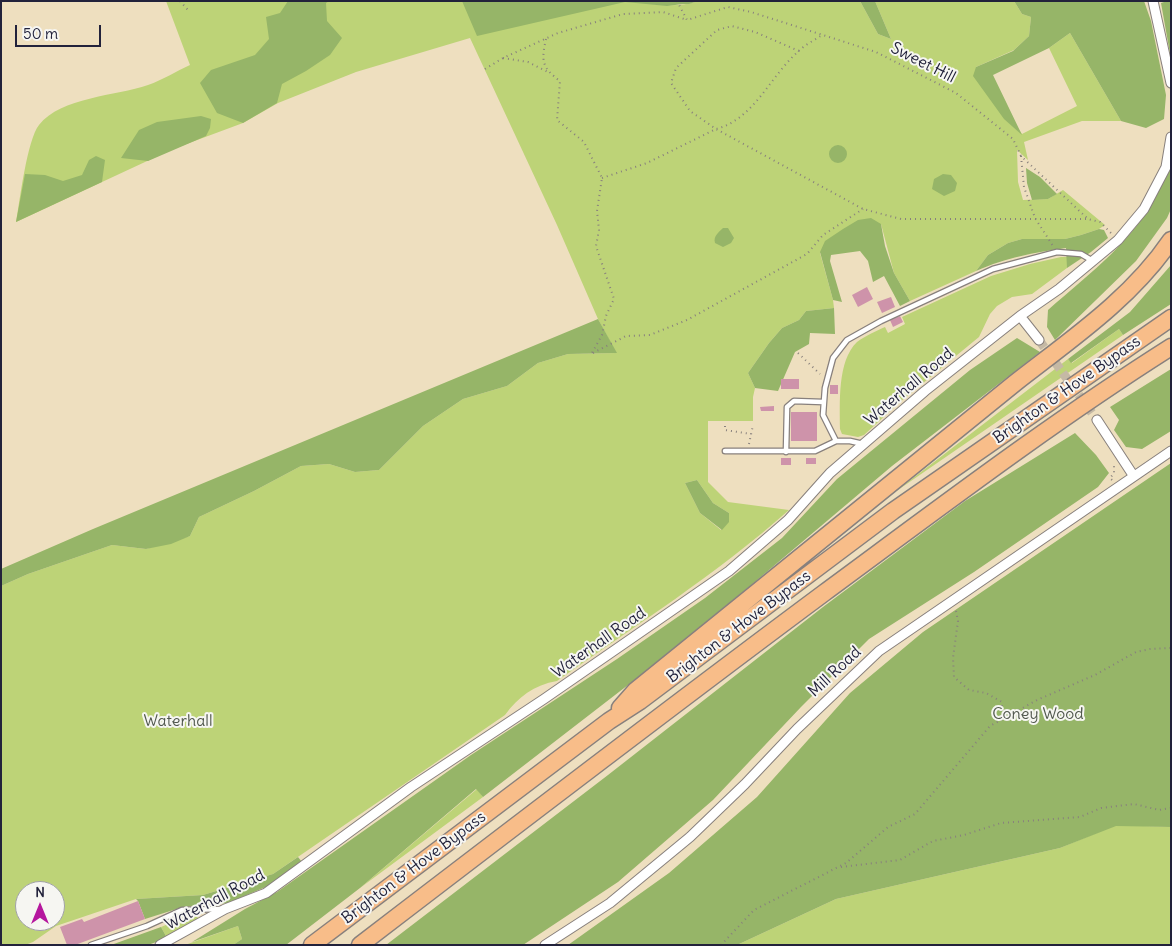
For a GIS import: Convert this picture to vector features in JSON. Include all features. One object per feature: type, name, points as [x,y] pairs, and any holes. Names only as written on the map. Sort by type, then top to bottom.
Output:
[{"type":"highway","points":[[609,721],[635,691],[1123,296],[1162,254],[1171,240]]},
{"type":"highway","name":"Brighton & Hove Bypass","points":[[312,945],[609,721],[640,702],[893,511],[1171,318]]},
{"type":"highway","name":"Brighton & Hove Bypass","points":[[360,945],[657,717],[940,507],[1025,445],[1128,374],[1171,347]]},
{"type":"street","points":[[1153,1],[1171,83]]},
{"type":"street","name":"Waterhall Road","points":[[160,945],[225,909],[266,893],[411,787],[544,699],[729,571],[788,520],[830,473],[926,391],[1020,316],[1059,289],[1118,240],[1144,209],[1166,167],[1171,137]]},
{"type":"street","points":[[1020,316],[1039,340]]},
{"type":"street","points":[[1097,420],[1133,475]]},
{"type":"street","name":"Mill Road","points":[[545,945],[610,903],[690,837],[745,784],[797,729],[879,651],[1171,450]]},
{"type":"lane","points":[[836,441],[823,415],[823,402],[828,375],[834,358],[847,340],[881,321],[993,269],[1057,252],[1081,254],[1093,261]]},
{"type":"lane","points":[[786,452],[787,407],[794,401],[823,402]]},
{"type":"lane","points":[[726,451],[815,451],[836,441],[850,441],[864,445]]},
{"type":"lane","points":[[91,945],[147,926],[182,910],[225,909]]},
{"type":"path","points":[[180,1],[188,10]]},
{"type":"path","points":[[677,1],[687,20]]},
{"type":"path","name":"Sweet Hill","points":[[687,20],[728,7],[751,12],[876,52],[956,93],[1014,139],[1020,156],[1088,219],[1100,222],[1118,240]]},
{"type":"path","points":[[485,69],[503,58],[558,33],[623,14],[663,12],[687,20]]},
{"type":"path","points":[[799,50],[755,32],[732,26],[718,30],[676,68],[671,83],[690,111],[716,129],[863,209],[900,219],[1088,219]]},
{"type":"path","points":[[602,178],[647,163],[716,129],[729,126],[748,110],[799,50],[822,35]]},
{"type":"path","points":[[546,39],[542,56],[548,72]]},
{"type":"path","points":[[503,58],[528,62],[548,72],[560,81],[557,120],[584,142],[602,178],[597,211],[599,230],[596,246],[614,298],[606,316],[602,335],[592,353],[626,336],[650,335],[687,320],[808,254],[823,235],[863,209]]},
{"type":"path","points":[[1020,156],[1024,187],[1035,218],[1057,252]]},
{"type":"path","points":[[798,353],[820,374],[828,375]]},
{"type":"path","points":[[748,451],[752,425]]},
{"type":"path","points":[[725,426],[725,430],[751,434]]},
{"type":"path","points":[[1111,460],[1114,473],[1110,478],[1111,480]]},
{"type":"path","points":[[956,609],[958,621],[953,658],[954,677],[968,690],[986,692],[1002,702],[1001,720]]},
{"type":"path","points":[[721,945],[754,910],[846,863],[888,827],[915,814],[990,726],[1037,700],[1095,674],[1136,652],[1150,648],[1171,648]]},
{"type":"path","points":[[839,867],[900,860],[933,841],[964,835],[1001,823],[1080,817],[1101,808],[1134,804],[1159,810],[1171,808]]},
{"type":"green space","name":"Waterhall","points":[[166,1],[630,1],[681,5],[698,1],[860,1],[878,34],[891,39],[875,1],[1014,1],[1022,14],[1031,17],[1029,36],[1014,50],[976,67],[1022,134],[1077,106],[1049,48],[1070,33],[1121,121],[1082,121],[1024,142],[1028,160],[1017,150],[1018,182],[1023,200],[1048,199],[1063,190],[1105,225],[1099,229],[1065,239],[1022,239],[1008,243],[988,255],[976,271],[910,301],[894,273],[881,224],[820,253],[834,308],[806,311],[799,320],[782,328],[769,343],[748,373],[755,388],[753,421],[708,421],[708,482],[728,502],[789,510],[705,578],[557,681],[541,685],[521,697],[505,715],[273,874],[203,895],[136,899],[65,923],[65,881],[15,881],[15,931],[49,931],[25,945],[1,945],[1,586],[28,574],[112,545],[146,549],[190,536],[199,517],[301,466],[329,464],[355,472],[379,470],[423,426],[463,399],[507,386],[538,363],[568,354],[616,353],[598,319],[557,225],[470,38],[356,72],[278,103],[243,123],[173,149],[16,222],[24,171],[31,143],[39,125],[61,108],[159,81],[190,65]],"holes":[[[697,480],[713,503],[729,513],[721,530],[700,513],[685,483]]]},
{"type":"green space","points":[[288,1],[329,1],[326,3],[327,21],[342,38],[330,55],[282,84],[277,103],[243,123],[217,113],[200,83],[211,70],[255,55],[269,39],[266,17],[280,13]]},
{"type":"green space","points":[[462,1],[698,1],[689,4],[667,6],[625,2],[477,36]]},
{"type":"green space","points":[[860,1],[875,1],[891,39],[878,34]]},
{"type":"green space","points":[[1014,1],[1144,1],[1151,21],[1166,95],[1164,119],[1146,128],[1121,121],[1070,33],[1049,48],[993,75],[1022,135],[1004,119],[973,76],[976,67],[1013,51],[1029,36],[1031,17],[1022,14]]},
{"type":"green space","points":[[1171,1],[1171,59],[1161,3]]},
{"type":"green space","points":[[201,116],[211,119],[210,128],[206,136],[148,161],[121,158],[139,130],[157,122]]},
{"type":"green space","points":[[838,145],[844,148],[847,154],[844,160],[838,163],[832,160],[829,154],[832,148]]},
{"type":"green space","points":[[96,156],[105,160],[102,182],[16,222],[25,174],[45,175],[63,181],[82,175],[89,160]]},
{"type":"green space","points":[[1171,161],[1171,209],[1167,218],[1136,261],[1055,340],[1047,327],[1048,310],[1112,254],[1140,222],[1151,205]]},
{"type":"green space","points":[[1026,168],[1040,177],[1057,194],[1048,199],[1032,200],[1027,183]]},
{"type":"green space","points":[[943,174],[951,175],[957,183],[955,191],[944,196],[932,189],[934,179]]},
{"type":"green space","points":[[871,218],[881,224],[885,246],[894,273],[910,301],[900,306],[884,276],[873,282],[868,261],[860,251],[831,255],[830,261],[842,302],[833,300],[820,252],[825,241],[858,220]]},
{"type":"green space","points":[[723,228],[728,228],[734,238],[731,243],[723,247],[715,243],[715,238]]},
{"type":"green space","points":[[1099,229],[1104,230],[1108,238],[1067,268],[1066,248],[1020,256],[976,271],[988,255],[1008,243],[1022,239],[1065,239]]},
{"type":"green space","points":[[1067,257],[1067,268],[1032,294],[1012,297],[997,306],[990,314],[979,337],[900,402],[864,435],[858,437],[842,434],[840,429],[841,383],[846,360],[857,342],[885,327],[888,333],[905,324],[902,317],[991,276]]},
{"type":"green space","points":[[1171,265],[1171,304],[1123,335],[1119,329],[1071,363],[1068,359],[1130,312]]},
{"type":"green space","points":[[834,308],[835,334],[810,333],[809,344],[795,352],[778,391],[755,388],[748,373],[782,328],[799,320],[806,311]]},
{"type":"green space","points":[[598,319],[617,353],[568,354],[538,363],[507,386],[463,399],[423,426],[379,470],[355,472],[329,464],[301,466],[199,517],[190,536],[171,544],[146,549],[112,545],[28,574],[1,586],[1,569]]},
{"type":"green space","points":[[1119,329],[1123,335],[895,492],[1068,359],[1072,363]]},
{"type":"green space","points":[[1017,338],[1040,352],[892,466],[750,586],[628,685],[483,797],[476,789],[360,888],[286,945],[233,945],[242,939],[238,926],[192,942],[245,909],[277,892],[471,755],[617,659],[705,598],[782,538],[837,479],[970,370]]},
{"type":"green space","points":[[1171,369],[1171,431],[1142,449],[1126,447],[1114,430],[1119,420],[1110,407]]},
{"type":"green space","points":[[1075,433],[1096,455],[1109,473],[1098,487],[974,572],[869,639],[801,707],[713,800],[618,882],[523,945],[386,945],[823,607],[965,501]]},
{"type":"green space","name":"Coney Wood","points":[[1171,463],[1171,827],[1116,826],[1060,848],[836,899],[737,945],[568,945],[669,873],[757,797],[850,693],[923,632]]},
{"type":"green space","points":[[697,480],[713,503],[729,513],[729,522],[722,530],[700,513],[685,483]]},
{"type":"green space","points":[[477,789],[483,797],[360,888]]},
{"type":"green space","points":[[1116,825],[1171,827],[1171,945],[737,945],[836,899],[1060,848]]},
{"type":"green space","points":[[298,857],[302,862],[268,886],[228,903],[183,907],[145,919],[136,899],[203,895],[273,874]]},
{"type":"green space","points":[[194,916],[199,918],[196,925],[167,938],[161,927]]},
{"type":"green space","points":[[238,926],[242,939],[233,945],[185,945]]},
{"type":"green space","points":[[161,927],[167,938],[148,945],[111,945]]},
{"type":"building","points":[[867,287],[873,299],[858,307],[852,295]]},
{"type":"building","points":[[891,297],[895,307],[882,313],[877,302]]},
{"type":"building","points":[[900,316],[903,322],[893,327],[890,320]]},
{"type":"building","points":[[781,379],[799,379],[799,389],[781,389]]},
{"type":"building","points":[[830,385],[838,385],[838,394],[830,394]]},
{"type":"building","points":[[774,406],[774,411],[761,411],[760,407]]},
{"type":"building","points":[[791,412],[817,412],[817,441],[791,441]]},
{"type":"building","points":[[781,458],[791,458],[791,465],[781,465]]},
{"type":"building","points":[[806,458],[816,458],[816,464],[806,464]]},
{"type":"building","points":[[138,901],[145,919],[75,945],[67,945],[62,931],[65,931],[65,925],[82,919],[84,922]]},
{"type":"tunnel","points":[[1039,340],[1097,420]]}]
